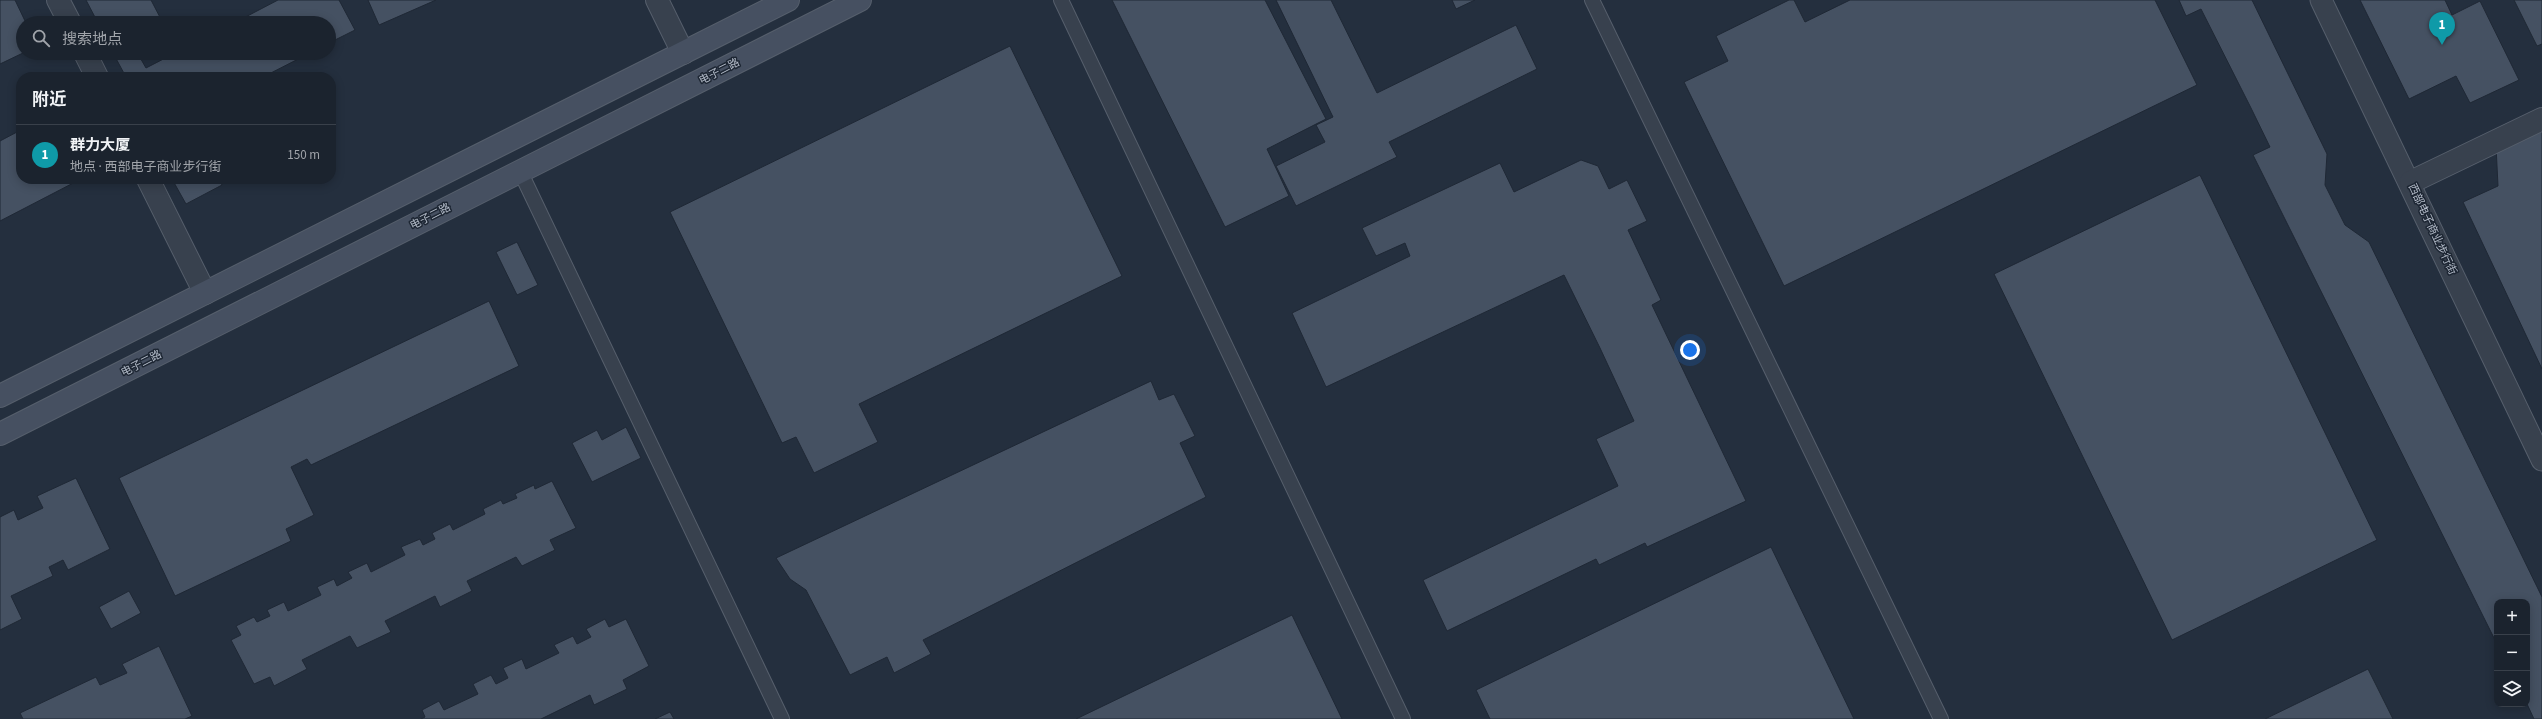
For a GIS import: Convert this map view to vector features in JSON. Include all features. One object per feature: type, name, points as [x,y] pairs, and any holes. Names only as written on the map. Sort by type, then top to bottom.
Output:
[{"type":"main road","points":[[0,396],[788,0]]},
{"type":"main road","name":"电子二路","points":[[0,434],[860,0]]},
{"type":"street","points":[[58,0],[66,16]]},
{"type":"street","points":[[657,0],[683,53]]},
{"type":"street","name":"西部电子商业步行街","points":[[2322,0],[2411,182],[2542,460]]},
{"type":"street","points":[[88,60],[94,72]]},
{"type":"street","points":[[2411,182],[2542,119]]},
{"type":"street","points":[[150,184],[205,294]]},
{"type":"lane","points":[[1061,0],[1403,719]]},
{"type":"lane","points":[[1592,0],[1941,719]]},
{"type":"lane","points":[[520,171],[782,719]]},
{"type":"building","points":[[0,0],[15,0],[23,16],[16,16],[16,56],[0,64]]},
{"type":"building","points":[[86,0],[151,0],[159,16],[94,16]]},
{"type":"building","points":[[278,0],[339,0],[355,30],[336,40],[336,16],[247,16]]},
{"type":"building","points":[[368,0],[436,0],[379,25]]},
{"type":"building","points":[[1112,0],[1265,0],[1326,119],[1267,149],[1289,196],[1225,227]]},
{"type":"building","points":[[1276,0],[1331,0],[1377,93],[1516,25],[1537,69],[1389,142],[1397,157],[1296,206],[1276,166],[1325,142],[1316,125],[1333,117]]},
{"type":"building","points":[[1452,0],[1475,0],[1456,9]]},
{"type":"building","points":[[1789,0],[1794,0],[1805,22],[1850,0],[2155,0],[2197,85],[1784,286],[1684,82],[1728,61],[1716,36]]},
{"type":"building","points":[[2179,0],[2252,0],[2327,154],[2325,185],[2345,225],[2369,242],[2542,597],[2542,719],[2534,719],[2528,707],[2530,707],[2530,599],[2494,599],[2494,638],[2253,155],[2270,147],[2251,108],[2201,9],[2186,16]]},
{"type":"building","points":[[2360,0],[2445,0],[2452,15],[2480,1],[2519,80],[2470,103],[2456,76],[2409,99]]},
{"type":"building","points":[[2514,0],[2542,0],[2542,44],[2537,46]]},
{"type":"building","points":[[1010,46],[1122,276],[859,404],[878,442],[814,473],[796,437],[782,443],[670,212]]},
{"type":"building","points":[[117,60],[141,60],[146,68],[161,60],[296,60],[273,72],[123,72]]},
{"type":"building","points":[[2542,125],[2542,369],[2463,202],[2498,186],[2496,146]]},
{"type":"building","points":[[16,133],[16,184],[71,184],[0,221],[0,141]]},
{"type":"building","points":[[1581,160],[1598,166],[1609,189],[1627,180],[1647,221],[1628,230],[1661,300],[1652,305],[1746,501],[1647,547],[1645,543],[1599,565],[1596,559],[1447,631],[1423,580],[1618,486],[1596,439],[1634,421],[1600,348],[1564,275],[1326,387],[1292,313],[1410,256],[1405,243],[1376,256],[1362,228],[1500,163],[1514,192]]},
{"type":"building","points":[[2200,175],[2377,540],[2172,640],[1994,274]]},
{"type":"building","points":[[175,184],[222,184],[222,185],[186,204]]},
{"type":"building","points":[[517,242],[538,285],[517,295],[496,252]]},
{"type":"building","points":[[489,301],[519,366],[311,465],[307,459],[291,467],[314,515],[286,529],[291,541],[175,596],[119,478]]},
{"type":"building","points":[[1151,381],[1159,400],[1174,394],[1195,436],[1180,443],[1206,497],[923,640],[931,654],[894,673],[887,657],[850,675],[806,590],[790,579],[776,558]]},
{"type":"building","points":[[626,427],[641,458],[592,482],[572,443],[597,430],[602,440]]},
{"type":"building","points":[[76,478],[110,549],[68,570],[63,560],[49,567],[53,576],[11,596],[22,619],[0,630],[0,517],[14,510],[18,520],[43,508],[37,496]]},
{"type":"building","points":[[552,481],[576,528],[550,540],[555,550],[522,566],[516,557],[467,581],[472,591],[440,607],[435,596],[385,621],[391,632],[357,648],[350,636],[302,660],[307,669],[274,686],[270,677],[254,684],[231,640],[241,635],[236,626],[254,617],[257,622],[270,616],[267,610],[284,602],[288,611],[321,595],[317,587],[334,579],[337,586],[352,578],[348,572],[367,563],[371,572],[405,555],[401,547],[420,539],[423,545],[435,539],[432,533],[450,524],[453,530],[485,514],[483,509],[501,500],[503,504],[517,498],[515,494],[534,485],[535,489]]},
{"type":"building","points":[[1771,547],[1854,719],[1490,719],[1476,690]]},
{"type":"building","points":[[129,591],[141,613],[111,629],[99,607]]},
{"type":"building","points":[[1292,615],[1342,719],[1076,719]]},
{"type":"building","points":[[605,619],[609,627],[626,619],[649,666],[623,680],[627,689],[594,705],[590,695],[541,719],[421,719],[425,717],[422,710],[439,701],[444,710],[478,694],[473,684],[491,675],[496,684],[508,678],[503,668],[522,659],[526,669],[559,653],[554,645],[573,636],[577,644],[591,637],[586,629]]},
{"type":"building","points":[[159,646],[192,716],[185,719],[23,719],[20,713],[96,677],[100,685],[127,673],[122,664]]},
{"type":"building","points":[[2368,669],[2393,719],[2265,719]]},
{"type":"building","points":[[670,712],[674,719],[655,719]]},
{"type":"place","name":"群力大厦","points":[[2442,45]]}]
